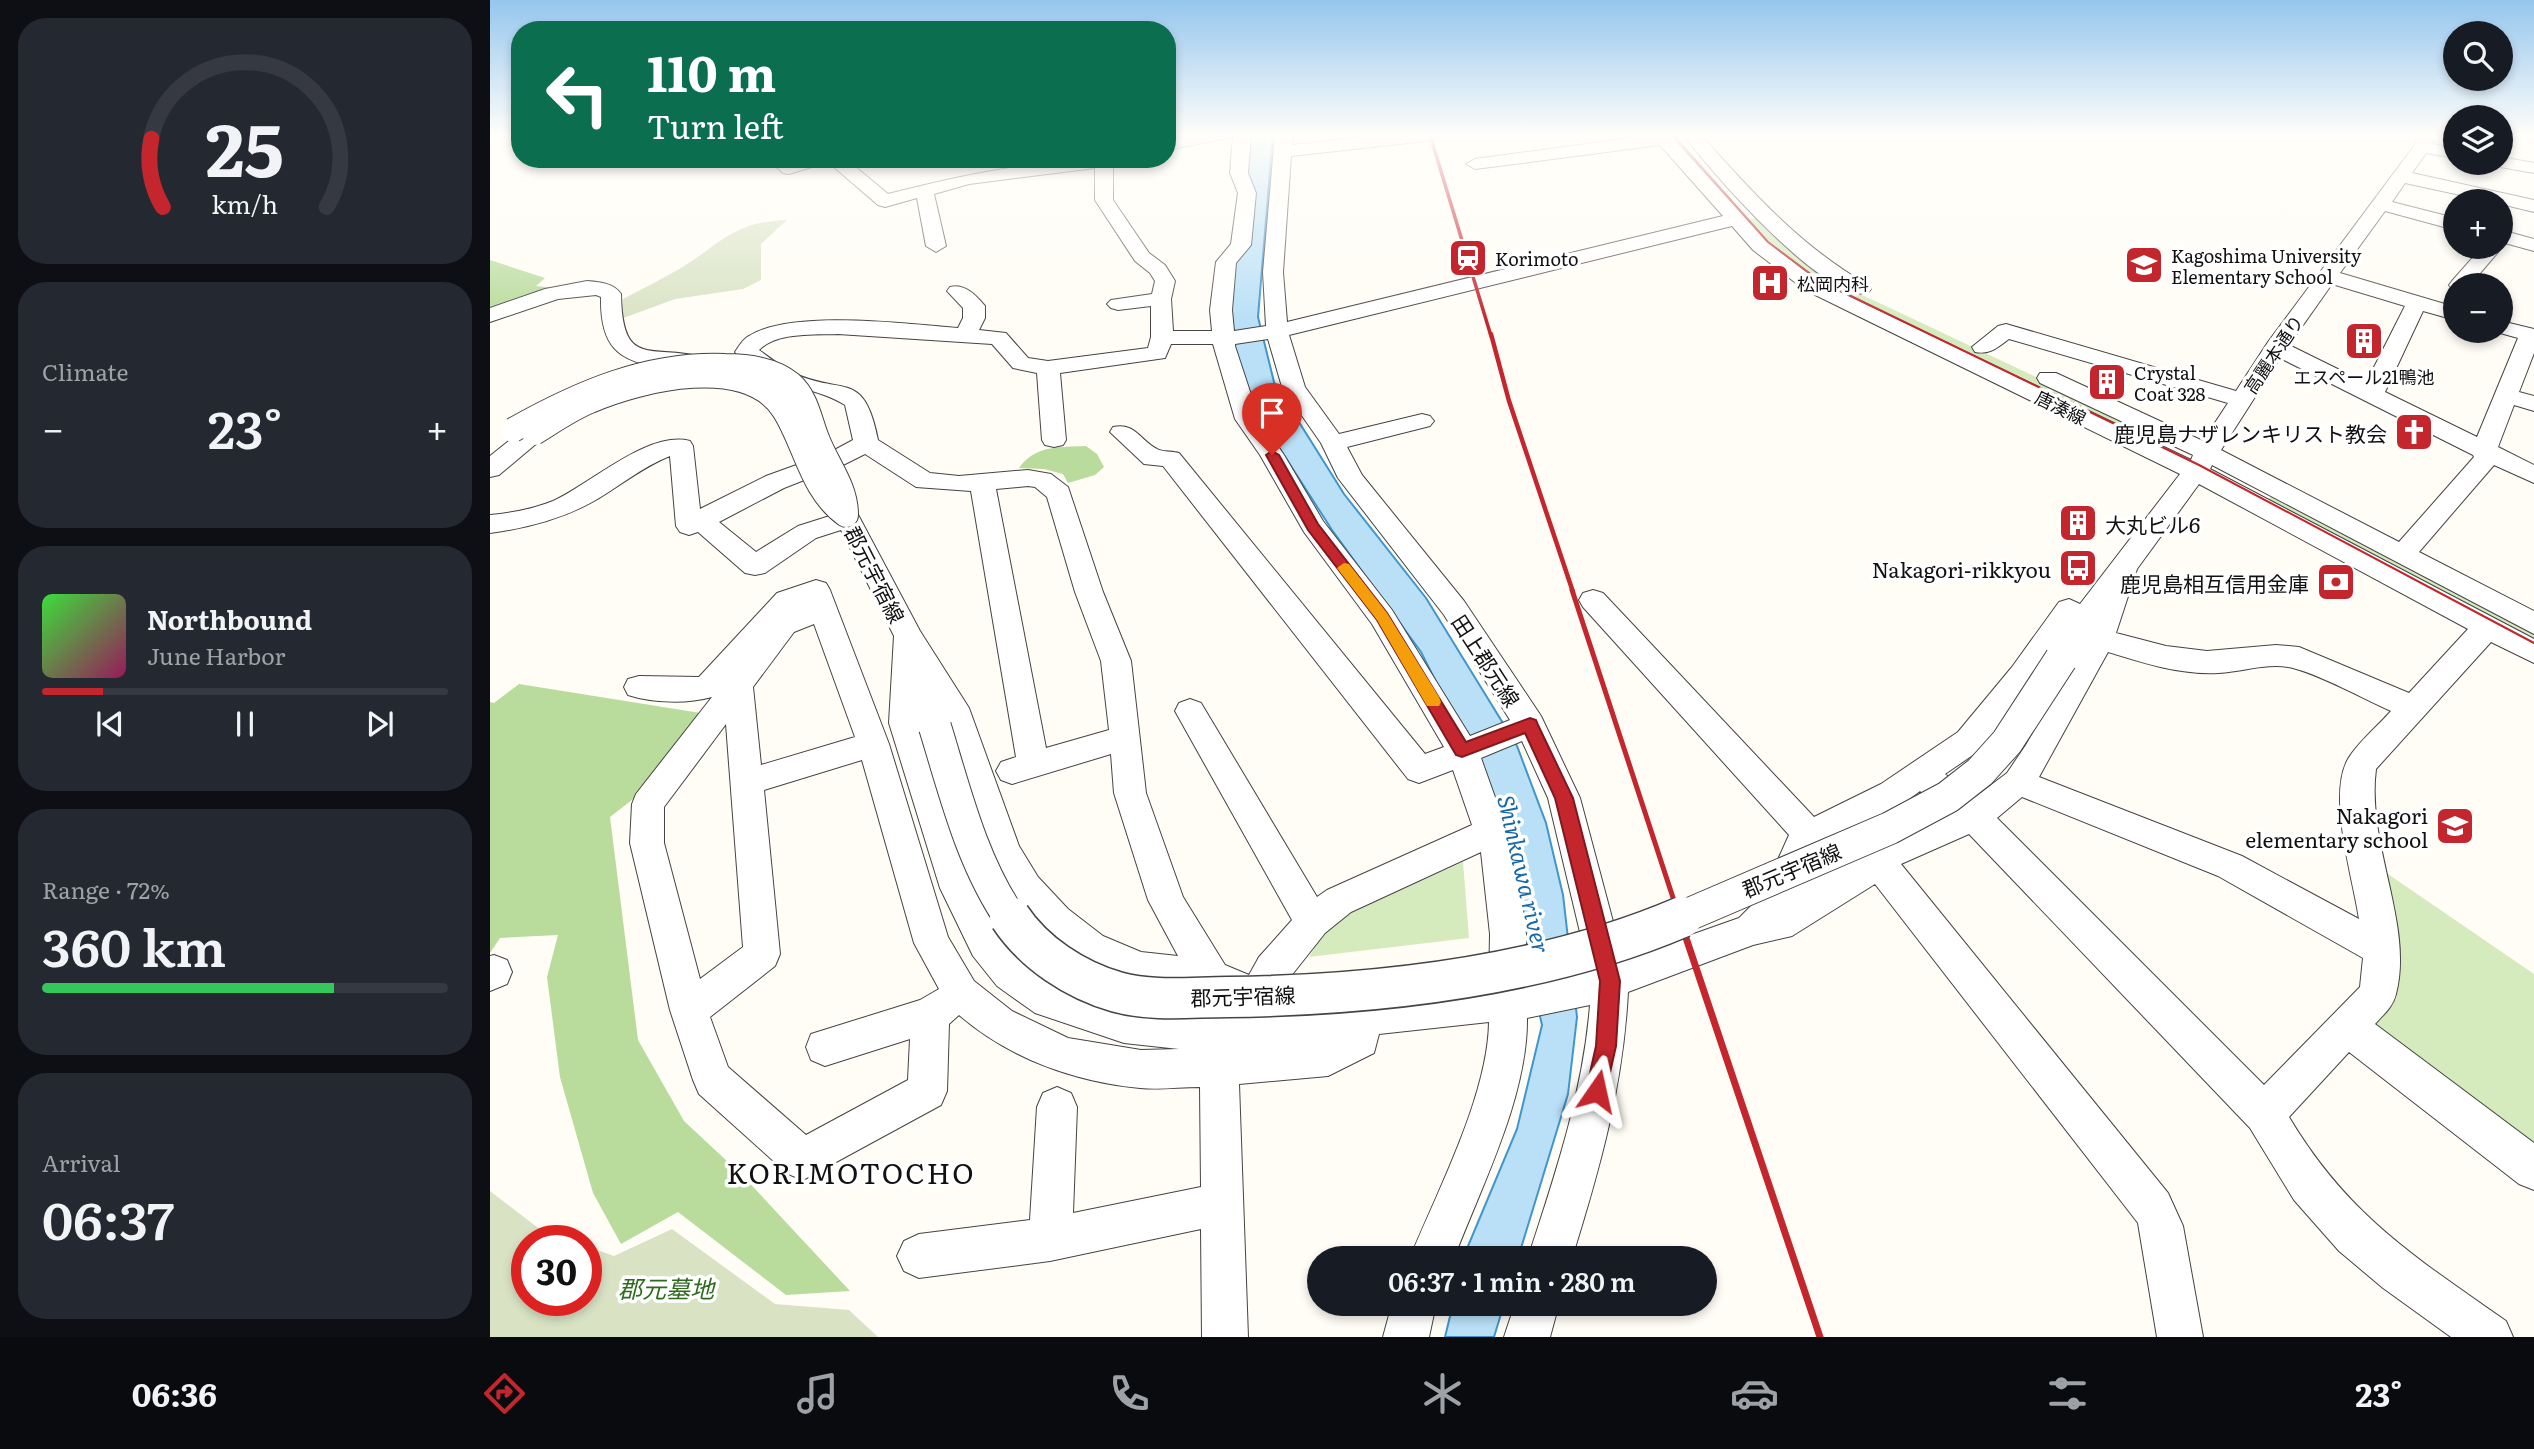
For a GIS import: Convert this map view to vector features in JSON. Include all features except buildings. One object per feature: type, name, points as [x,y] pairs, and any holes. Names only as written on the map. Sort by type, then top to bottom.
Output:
[{"type":"street","points":[[881,197],[885,201],[897,197]]},
{"type":"street","points":[[927,197],[936,246]]},
{"type":"street","points":[[781,375],[746,352],[755,341],[775,333],[831,327],[998,338],[1021,363],[1048,368],[1157,353],[1162,337],[1161,299],[1166,281],[1158,269],[1142,257],[1104,197]]},
{"type":"street","points":[[1246,197],[1241,245],[1226,262],[1222,287],[1231,375],[1247,419],[1272,455],[1313,526],[1382,617],[1464,749],[1500,859],[1516,1002],[1495,1100],[1437,1246]]},
{"type":"street","name":"田上郡元線","points":[[1279,197],[1273,272],[1274,332],[1294,387],[1333,443],[1351,478],[1454,608],[1530,725],[1564,798],[1599,985],[1606,1046],[1588,1137],[1554,1246]]},
{"type":"street","name":"唐湊線","points":[[1717,197],[1768,253],[1812,286],[2402,555],[2534,624]]},
{"type":"street","name":"唐湊線","points":[[1748,197],[1810,259],[1855,286],[1983,347],[2201,462],[2534,652]]},
{"type":"street","name":"高麗本通り","points":[[2201,462],[2276,347],[2384,197]]},
{"type":"street","points":[[2495,197],[2534,206]]},
{"type":"street","points":[[2379,204],[2443,221]]},
{"type":"street","points":[[1162,337],[1226,338],[1274,332],[1736,219]]},
{"type":"street","points":[[2513,240],[2534,245]]},
{"type":"street","points":[[2469,273],[2482,259]]},
{"type":"street","points":[[2328,276],[2437,309],[2372,396]]},
{"type":"street","points":[[490,316],[574,289],[601,289],[611,294],[612,325],[620,346],[627,352],[653,360],[745,364],[804,384],[838,391],[855,401],[861,414],[866,443],[925,481],[939,484],[1028,478],[1042,480],[1059,493],[1089,592],[1116,661],[1130,793],[1166,900],[1179,926],[1212,977]]},
{"type":"street","points":[[957,291],[974,306],[974,318],[965,336]]},
{"type":"street","points":[[1118,303],[1161,299]]},
{"type":"street","points":[[2402,555],[2487,458],[2484,451],[2532,336],[2513,330]]},
{"type":"street","points":[[1983,347],[2006,331],[2242,400]]},
{"type":"street","points":[[2276,347],[2534,475]]},
{"type":"street","points":[[1048,368],[1054,440]]},
{"type":"street","name":"郡元宇宿線","points":[[490,469],[523,432],[618,390],[667,379],[731,377],[756,384],[774,396],[792,425],[830,503],[847,517],[908,636],[962,812],[1003,908],[1017,931],[1038,950],[1091,981],[1125,994],[1254,997],[1482,975],[1597,949],[1656,927],[1887,827],[1963,787],[1990,765],[2007,744],[2080,625],[2201,462]]},
{"type":"street","points":[[2508,396],[2534,404]]},
{"type":"street","points":[[1333,443],[1422,421]]},
{"type":"street","points":[[490,447],[523,432]]},
{"type":"street","points":[[1122,432],[1153,459],[1170,458],[1419,769],[1530,725]]},
{"type":"street","points":[[490,524],[533,519],[576,501],[632,463],[662,449],[681,446],[690,526],[775,482],[836,459],[866,443]]},
{"type":"street","points":[[982,482],[1023,767],[1126,737]]},
{"type":"street","points":[[701,520],[755,566],[807,531],[847,517]]},
{"type":"street","points":[[1593,600],[1802,848],[1808,878],[1822,879],[1974,817],[2018,782],[2037,754],[2100,639],[2123,569]]},
{"type":"street","points":[[1752,929],[1776,905],[1802,848],[1923,774],[1969,741],[2023,675],[2081,590],[2123,569]]},
{"type":"street","points":[[639,687],[688,690],[708,687],[787,600],[816,590],[821,610],[873,744],[932,943],[961,993],[998,1024],[1065,1056],[1142,1069],[1219,1067],[1328,1057],[1360,1040],[1349,1020]]},
{"type":"street","points":[[821,610],[784,625],[648,804],[647,843],[689,1010],[713,1080],[803,1159],[927,1091],[930,1015]]},
{"type":"street","points":[[2264,1114],[2377,995],[2382,978],[2356,784],[2361,765],[2487,627]]},
{"type":"street","points":[[908,636],[954,708],[1003,850],[1027,891],[1056,923],[1096,950],[1133,967],[1212,977],[1256,998],[1307,1017],[1349,1020]]},
{"type":"street","points":[[908,636],[905,723],[957,887],[986,944],[1010,974],[1048,1000],[1124,1025],[1185,1031],[1349,1020],[1516,1002],[1599,985],[1752,929],[1779,925],[1862,874],[1874,860]]},
{"type":"street","points":[[2100,639],[2158,655],[2206,662],[2279,654],[2299,658],[2414,708]]},
{"type":"street","points":[[689,1010],[762,954],[738,684]]},
{"type":"street","points":[[1190,711],[1312,922]]},
{"type":"street","points":[[747,782],[873,744]]},
{"type":"street","points":[[1923,774],[1974,817],[2264,1114],[2311,1189],[2350,1232],[2490,1337]]},
{"type":"street","points":[[2018,782],[2230,866],[2380,948]]},
{"type":"street","points":[[1256,998],[1272,969],[1312,922],[1339,901],[1491,832]]},
{"type":"street","points":[[1874,860],[2153,1208],[2161,1226],[2180,1337]]},
{"type":"street","points":[[825,1047],[930,1015],[961,993]]},
{"type":"street","points":[[2346,1026],[2534,1169]]},
{"type":"street","points":[[1219,1067],[1225,1337]]},
{"type":"street","points":[[1050,1239],[1057,1107]]},
{"type":"street","points":[[919,1256],[1050,1239],[1221,1204]]},
{"type":"street","points":[[1406,1337],[1411,1316]]},
{"type":"street","points":[[1527,1337],[1533,1316]]},
{"type":"green space","points":[[1759,218],[1817,271],[2146,429],[2137,437],[1845,297],[1792,263],[1745,220]]},
{"type":"green space","points":[[787,220],[761,244],[761,280],[743,289],[675,299],[618,320],[623,299],[681,268],[730,235],[754,225]]},
{"type":"green space","points":[[490,260],[545,278],[536,286],[556,288],[525,295],[490,308]]},
{"type":"green space","points":[[1086,446],[1097,454],[1104,467],[1095,475],[1068,483],[1063,474],[1044,469],[1019,468],[1025,460],[1040,451]]},
{"type":"green space","points":[[2275,494],[2534,631],[2534,646],[2264,502]]},
{"type":"green space","points":[[519,684],[713,715],[659,779],[610,817],[638,1040],[684,1121],[743,1176],[850,1291],[786,1295],[678,1212],[621,1244],[593,1193],[560,1077],[547,977],[558,935],[500,938],[490,953],[490,702],[494,703]]},
{"type":"green space","points":[[1463,862],[1469,938],[1309,957],[1330,922]]},
{"type":"green space","points":[[2382,870],[2534,974],[2534,1162],[2365,1025]]},
{"type":"green space","name":"郡元墓地","points":[[490,1191],[534,1225],[511,1225],[511,1316],[602,1316],[602,1252],[614,1256],[672,1229],[775,1304],[849,1310],[878,1337],[490,1337]]},
{"type":"water","name":"Shinkawa river","points":[[1251,197],[1268,197],[1258,317],[1274,382],[1344,494],[1426,598],[1517,746],[1546,823],[1563,895],[1577,1017],[1568,1094],[1522,1246],[1468,1246],[1517,1129],[1542,1025],[1519,922],[1463,735],[1421,652],[1332,530],[1264,424],[1233,359],[1228,323],[1233,263],[1247,246]]},
{"type":"water","points":[[1450,1316],[1500,1316],[1494,1337],[1445,1337]]},
{"type":"tram line","points":[[1728,197],[1768,242],[1820,281],[2199,465],[2534,643]]},
{"type":"railway","points":[[1449,197],[1491,336]]},
{"type":"railway","points":[[1491,334],[1509,401],[1573,592]]},
{"type":"railway","points":[[1572,590],[1680,919]]},
{"type":"railway","points":[[1679,917],[1820,1337]]},
{"type":"slow traffic","points":[[1344,568],[1382,617],[1433,702]]},
{"type":"place","name":"Korimoto","points":[[1468,258]]},
{"type":"place","name":"Kagoshima University Elementary School","points":[[2144,265]]},
{"type":"place","name":"松岡内科","points":[[1770,283]]},
{"type":"place","name":"エスペール21鴨池","points":[[2364,341]]},
{"type":"place","name":"Crystal Coat 328","points":[[2107,382]]},
{"type":"place","name":"鹿児島ナザレンキリスト教会","points":[[2414,432]]},
{"type":"place","name":"大丸ビル6","points":[[2078,523]]},
{"type":"place","name":"Nakagori-rikkyou","points":[[2078,568]]},
{"type":"place","name":"鹿児島相互信用金庫","points":[[2336,582]]},
{"type":"place","name":"Nakagori elementary school","points":[[2455,826]]},
{"type":"district","name":"KORIMOTOCHO","points":[[851,1172]]},
{"type":"route","points":[[1272,455],[1313,526],[1382,617],[1462,750],[1530,725],[1564,798],[1577,840],[1610,981],[1606,1046],[1597,1091]]}]
